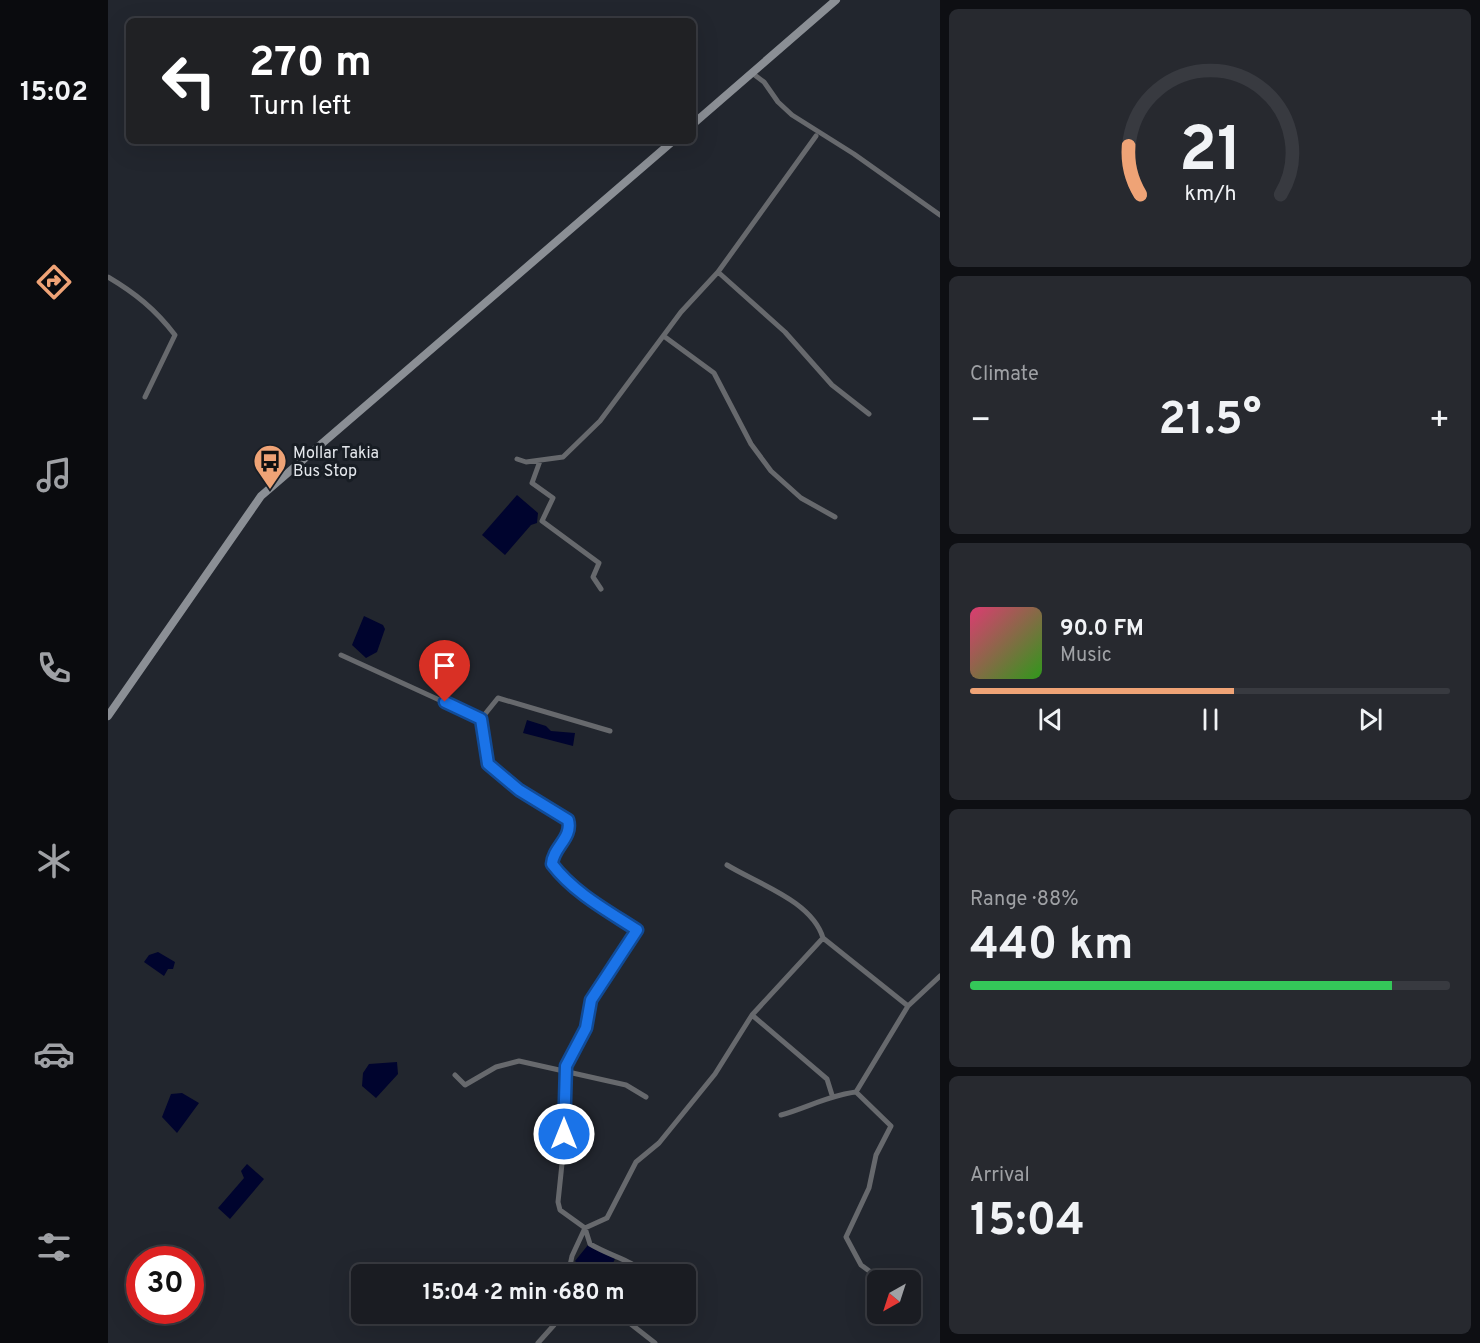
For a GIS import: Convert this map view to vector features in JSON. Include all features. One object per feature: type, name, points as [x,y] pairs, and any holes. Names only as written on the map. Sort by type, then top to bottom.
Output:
[{"type":"main road","points":[[696,121],[837,0]]},
{"type":"main road","points":[[108,716],[261,496],[670,144]]},
{"type":"street","points":[[752,73],[764,82],[778,102],[792,115],[854,153],[940,215]]},
{"type":"street","points":[[517,459],[540,461],[563,457],[600,421],[665,337],[681,312],[718,272],[816,136]]},
{"type":"street","points":[[718,272],[785,332],[832,385],[869,414]]},
{"type":"street","points":[[108,277],[140,297],[159,314],[175,335],[145,398]]},
{"type":"street","points":[[665,337],[714,373],[750,444],[771,471],[801,498],[836,518]]},
{"type":"street","points":[[540,461],[532,483],[553,498],[542,521],[599,562],[593,577],[601,589]]},
{"type":"street","points":[[341,655],[481,719]]},
{"type":"street","points":[[610,730],[498,698],[481,719],[488,764],[519,790],[568,820],[570,828],[568,834],[552,855],[552,864],[587,897],[637,930],[591,1000],[586,1028],[564,1073],[563,1154],[558,1202],[560,1210],[585,1228],[590,1244],[609,1255],[635,1264]]},
{"type":"street","points":[[727,865],[799,907],[820,926],[823,938],[909,1006]]},
{"type":"street","points":[[570,1264],[585,1228],[607,1218],[636,1162],[659,1143],[716,1074],[752,1015],[823,938]]},
{"type":"street","points":[[856,1092],[909,1006],[940,976]]},
{"type":"street","points":[[752,1015],[827,1079],[832,1095]]},
{"type":"street","points":[[455,1075],[465,1085],[496,1066],[519,1061],[564,1073],[626,1085],[646,1097]]},
{"type":"street","points":[[781,1115],[813,1106],[832,1095],[856,1092]]},
{"type":"street","points":[[856,1092],[891,1126],[876,1155],[869,1188],[846,1237],[861,1265],[868,1270]]},
{"type":"street","points":[[538,1343],[554,1324]]},
{"type":"street","points":[[631,1324],[655,1343]]},
{"type":"water","points":[[517,495],[538,513],[537,523],[531,525],[505,555],[482,535]]},
{"type":"water","points":[[364,616],[383,625],[385,629],[377,652],[366,658],[352,645]]},
{"type":"water","points":[[527,720],[546,726],[551,731],[575,733],[573,746],[523,733]]},
{"type":"water","points":[[158,952],[175,962],[173,969],[168,969],[164,976],[144,962],[149,955]]},
{"type":"water","points":[[397,1062],[398,1074],[376,1098],[362,1086],[363,1073],[369,1064]]},
{"type":"water","points":[[182,1093],[199,1103],[177,1133],[162,1117],[171,1094]]},
{"type":"water","points":[[247,1164],[264,1179],[230,1219],[218,1208],[244,1178],[241,1171]]},
{"type":"water","points":[[588,1245],[615,1259],[612,1264],[578,1264],[575,1261]]},
{"type":"place","name":"Mollar Takia Bus Stop","points":[[270,490]]},
{"type":"route","points":[[445,702],[476,719],[481,719],[484,751],[488,764],[498,775],[568,820],[570,828],[568,834],[552,855],[552,864],[558,872],[587,897],[637,930],[591,1000],[586,1028],[566,1066],[564,1134]]}]
